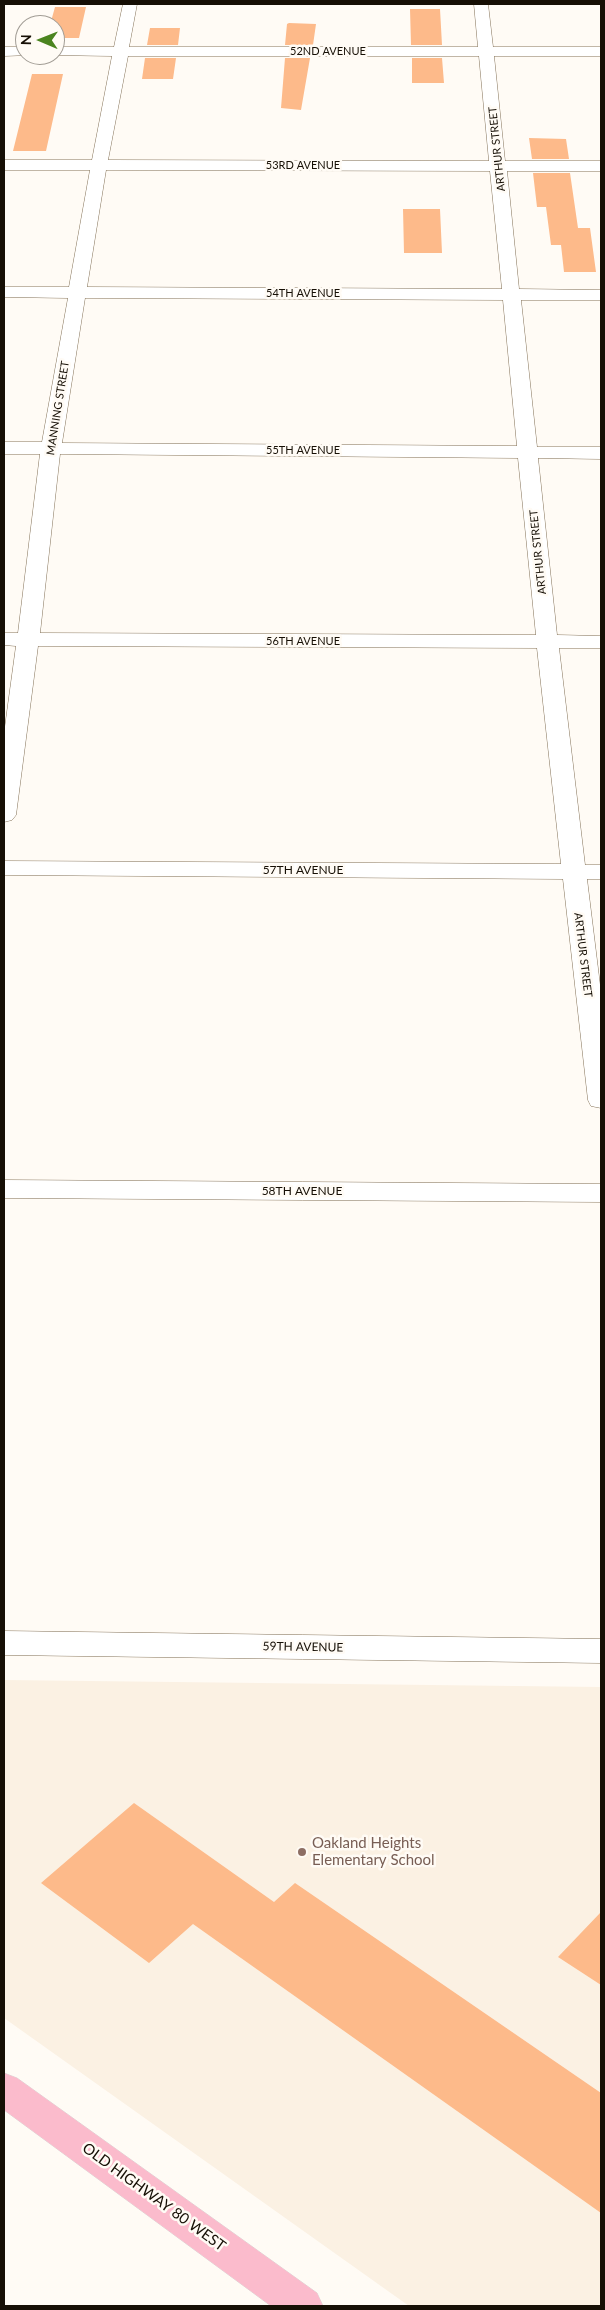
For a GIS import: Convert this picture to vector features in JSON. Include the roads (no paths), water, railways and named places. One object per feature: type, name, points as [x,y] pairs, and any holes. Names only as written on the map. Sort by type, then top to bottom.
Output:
[{"type":"main road","name":"OLD HIGHWAY 80 WEST","points":[[4,2089],[303,2306]]},
{"type":"street","name":"MANNING STREET","points":[[4,815],[28,640],[51,448],[99,165],[130,4]]},
{"type":"street","name":"ARTHUR STREET","points":[[481,4],[547,642],[601,1100]]},
{"type":"street","name":"52ND AVENUE","points":[[65,52],[601,52]]},
{"type":"street","name":"53RD AVENUE","points":[[4,165],[601,166]]},
{"type":"street","name":"54TH AVENUE","points":[[4,292],[601,295]]},
{"type":"street","name":"55TH AVENUE","points":[[4,448],[601,453]]},
{"type":"street","name":"56TH AVENUE","points":[[4,640],[601,642]]},
{"type":"street","name":"57TH AVENUE","points":[[4,868],[601,872]]},
{"type":"street","name":"58TH AVENUE","points":[[4,1189],[601,1193]]},
{"type":"street","name":"59TH AVENUE","points":[[4,1643],[601,1651]]},
{"type":"place","name":"Oakland Heights Elementary School","points":[[302,1852]]}]
